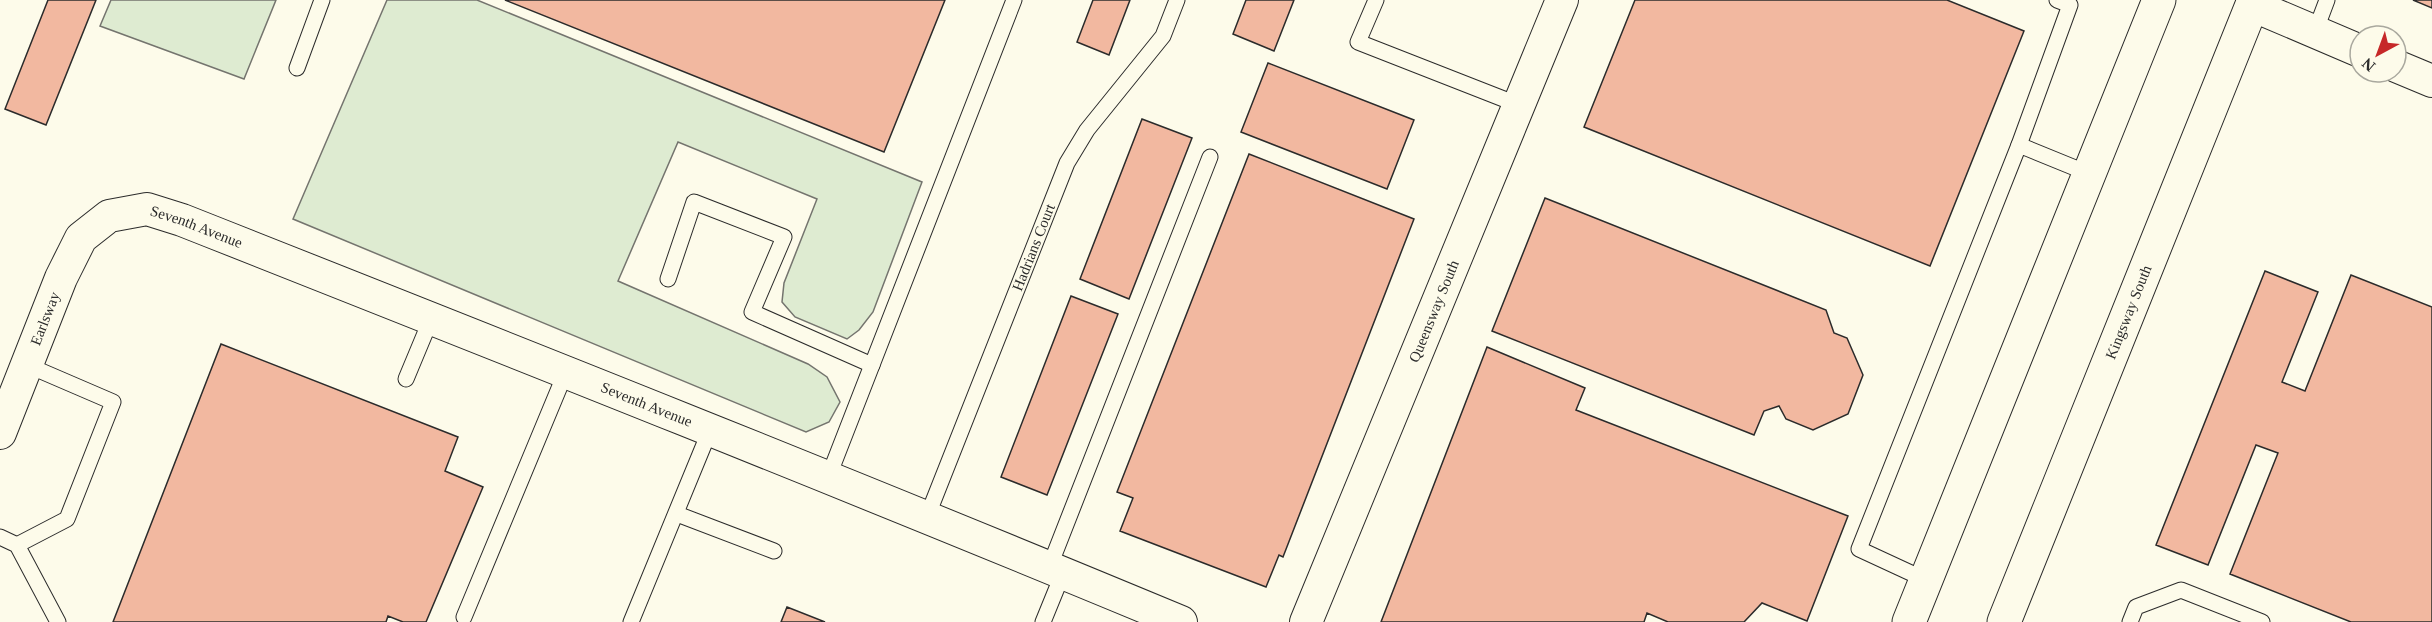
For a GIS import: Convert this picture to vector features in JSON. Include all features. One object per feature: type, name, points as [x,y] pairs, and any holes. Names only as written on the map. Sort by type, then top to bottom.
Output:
[{"type":"street","name":"Queensway South","points":[[1306,622],[1562,0]]},
{"type":"street","points":[[1909,622],[2158,0]]},
{"type":"street","points":[[2253,3],[2348,46]]},
{"type":"street","name":"Kingsway South","points":[[2004,622],[2253,3]]},
{"type":"street","points":[[2408,71],[2432,81]]},
{"type":"street","name":"Seventh Avenue","points":[[109,216],[147,209],[182,220],[927,517],[1181,622]]},
{"type":"street","name":"Earlsway","points":[[0,433],[61,278],[81,238],[109,216]]},
{"type":"lane","points":[[297,68],[322,0]]},
{"type":"lane","points":[[828,478],[1014,0]]},
{"type":"lane","name":"Hadrians Court","points":[[927,517],[1067,163],[1088,130],[1163,36],[1177,0]]},
{"type":"lane","points":[[1376,0],[1358,42],[1519,105]]},
{"type":"lane","points":[[1926,580],[1858,549],[2019,145],[2070,5],[2057,0]]},
{"type":"lane","points":[[2315,32],[2327,0]]},
{"type":"lane","points":[[2019,145],[2090,174]]},
{"type":"lane","points":[[1042,622],[1056,571],[1210,157]]},
{"type":"lane","points":[[668,279],[694,202],[784,237],[752,312],[872,364]]},
{"type":"lane","points":[[406,379],[431,318]]},
{"type":"lane","points":[[17,545],[67,519],[113,402],[27,365]]},
{"type":"lane","points":[[464,617],[565,374]]},
{"type":"lane","points":[[631,622],[710,430]]},
{"type":"lane","points":[[677,514],[774,551]]},
{"type":"lane","points":[[0,537],[17,545],[58,622]]},
{"type":"lane","points":[[2130,622],[2136,607],[2181,590],[2262,622]]},
{"type":"green space","points":[[111,0],[276,0],[244,79],[100,26]]},
{"type":"green space","points":[[387,0],[477,0],[922,182],[873,312],[859,330],[847,339],[795,317],[782,302],[784,283],[817,199],[678,142],[618,281],[808,364],[827,377],[840,402],[829,422],[806,432],[293,219]]},
{"type":"building","points":[[48,0],[96,0],[46,125],[5,109]]},
{"type":"building","points":[[505,0],[945,0],[884,152]]},
{"type":"building","points":[[1093,0],[1130,0],[1109,55],[1077,42]]},
{"type":"building","points":[[1246,0],[1294,0],[1274,51],[1233,34]]},
{"type":"building","points":[[1635,0],[1947,0],[2024,31],[1930,266],[1584,127]]},
{"type":"building","points":[[2413,0],[2432,0],[2432,8]]},
{"type":"building","points":[[1268,63],[1414,120],[1387,189],[1241,132]]},
{"type":"building","points":[[1142,119],[1192,138],[1129,299],[1080,279]]},
{"type":"building","points":[[1249,154],[1414,219],[1283,557],[1279,555],[1266,587],[1120,531],[1133,498],[1117,492]]},
{"type":"building","points":[[1545,198],[1826,310],[1834,333],[1847,338],[1863,375],[1848,414],[1813,430],[1786,419],[1779,406],[1764,411],[1754,435],[1492,331]]},
{"type":"building","points":[[2265,271],[2318,292],[2282,382],[2305,391],[2351,275],[2432,307],[2432,622],[2351,622],[2230,574],[2278,453],[2256,445],[2208,565],[2156,545]]},
{"type":"building","points":[[1071,296],[1118,314],[1047,495],[1001,477]]},
{"type":"building","points":[[221,344],[458,437],[445,471],[483,487],[426,622],[403,622],[388,616],[386,622],[113,622]]},
{"type":"building","points":[[1487,347],[1585,388],[1576,410],[1848,516],[1807,621],[1762,603],[1744,622],[1668,622],[1647,613],[1644,622],[1381,622]]},
{"type":"building","points":[[787,607],[825,622],[781,622]]}]
